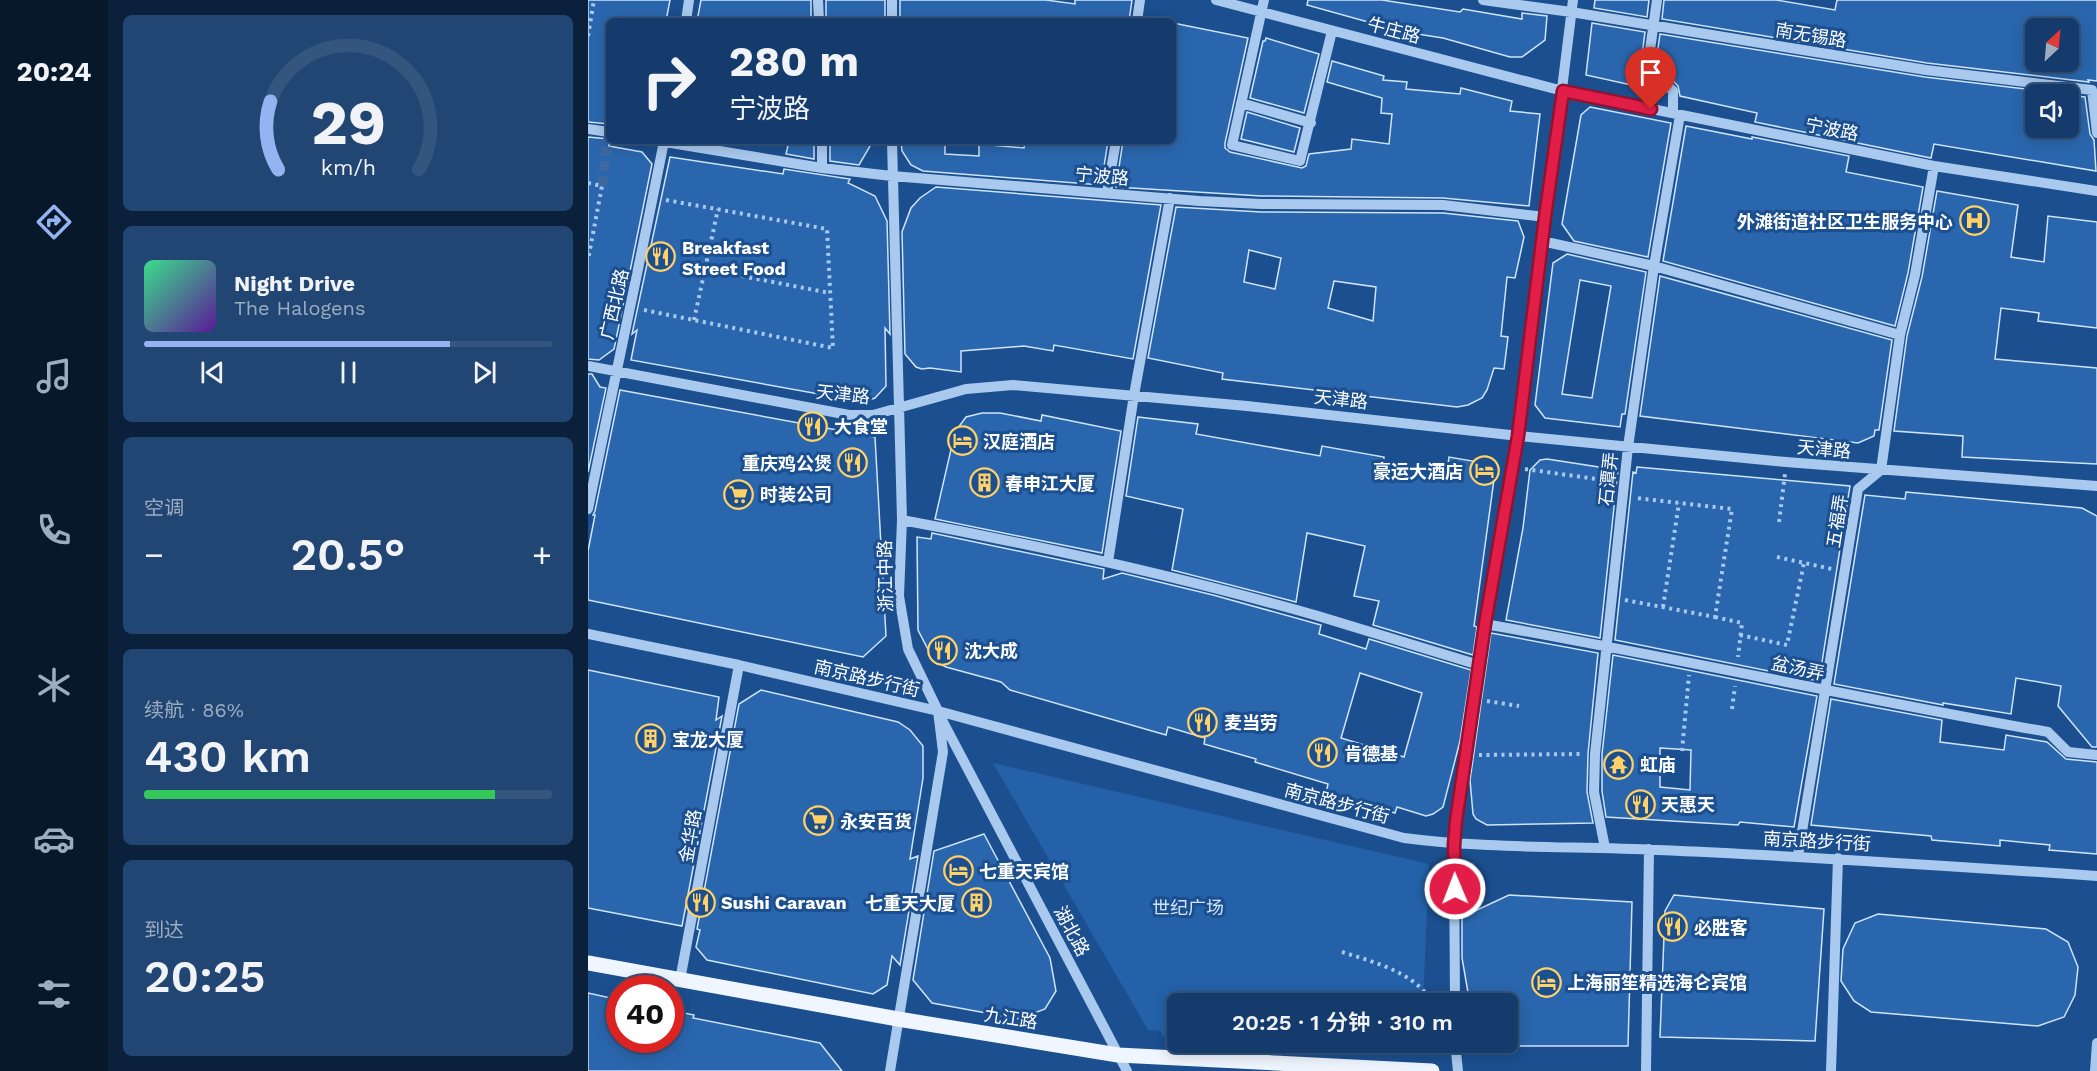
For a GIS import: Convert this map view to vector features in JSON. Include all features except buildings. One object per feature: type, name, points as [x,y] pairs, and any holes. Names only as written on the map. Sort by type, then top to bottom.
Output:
[{"type":"main road","name":"九江路","points":[[588,963],[653,975]]},
{"type":"main road","name":"九江路","points":[[684,981],[1118,1055],[1432,1071]]},
{"type":"street","points":[[686,18],[689,0]]},
{"type":"street","points":[[818,0],[819,18]]},
{"type":"street","points":[[892,0],[892,18]]},
{"type":"street","points":[[1137,18],[1140,0]]},
{"type":"street","name":"牛庄路","points":[[1216,0],[1563,91]]},
{"type":"street","points":[[1264,0],[1232,145],[1300,161],[1332,31]]},
{"type":"street","name":"南无锡路","points":[[1483,0],[1572,12],[1926,70],[2092,90],[2097,133]]},
{"type":"street","points":[[1455,993],[1454,845],[1485,624],[1518,436],[1573,0]]},
{"type":"street","name":"石潭弄","points":[[1605,848],[1594,792],[1594,754],[1628,447],[1676,114],[1673,91],[1648,64],[1658,0]]},
{"type":"street","name":"宁波路","points":[[1563,91],[1934,166],[2097,190]]},
{"type":"street","points":[[1241,103],[1311,123]]},
{"type":"street","points":[[588,129],[606,132]]},
{"type":"street","name":"广西北路","points":[[588,509],[663,144]]},
{"type":"street","name":"宁波路","points":[[682,144],[822,168],[892,176],[1261,204],[1443,205],[1545,217]]},
{"type":"street","points":[[822,144],[822,168]]},
{"type":"street","name":"浙江中路","points":[[890,1071],[943,752],[938,711],[909,649],[899,596],[902,520],[892,144]]},
{"type":"street","points":[[1107,193],[1115,144]]},
{"type":"street","points":[[1881,470],[1900,335],[1915,275],[1934,166]]},
{"type":"street","points":[[1108,562],[1134,395],[1170,198]]},
{"type":"street","points":[[1542,241],[1654,266],[1900,335]]},
{"type":"street","name":"天津路","points":[[588,366],[849,415],[873,415],[966,389],[1013,385],[1134,395],[1786,462],[2097,486]]},
{"type":"street","name":"五福弄","points":[[1798,856],[1858,489],[1881,470]]},
{"type":"street","points":[[902,520],[1108,562],[1317,616],[1479,665]]},
{"type":"street","name":"盆汤弄","points":[[1485,624],[1607,645],[1824,691],[2048,732],[2068,752],[2097,755]]},
{"type":"street","name":"南京路步行街","points":[[588,634],[739,664],[938,711],[1404,838],[1454,845],[1649,849],[1798,856],[2097,876]]},
{"type":"street","name":"金华路","points":[[681,975],[739,664]]},
{"type":"street","name":"湖北路","points":[[938,711],[1127,1071]]},
{"type":"street","points":[[1646,1071],[1649,849]]},
{"type":"street","points":[[1831,1071],[1838,858]]},
{"type":"street","points":[[2094,1071],[2097,1043]]},
{"type":"street","points":[[1456,1053],[1458,1071]]},
{"type":"path","points":[[588,36],[594,0]]},
{"type":"path","points":[[588,183],[603,186],[588,260]]},
{"type":"path","points":[[631,308],[833,348],[826,229],[653,197]]},
{"type":"path","points":[[694,320],[718,209]]},
{"type":"path","points":[[588,229],[594,230]]},
{"type":"path","points":[[705,269],[830,293]]},
{"type":"path","points":[[1779,522],[1786,462]]},
{"type":"path","points":[[1513,467],[1624,483]]},
{"type":"path","points":[[1623,496],[1732,509],[1716,617]]},
{"type":"path","points":[[1663,606],[1679,503]]},
{"type":"path","points":[[1777,557],[1845,572]]},
{"type":"path","points":[[1740,635],[1787,645],[1804,563]]},
{"type":"path","points":[[1613,598],[1742,623],[1732,709]]},
{"type":"path","points":[[1682,751],[1690,662]]},
{"type":"path","points":[[1474,699],[1519,706]]},
{"type":"path","points":[[1466,756],[1594,754]]},
{"type":"path","points":[[1342,952],[1398,971],[1425,993]]},
{"type":"green space","name":"世纪广场","points":[[993,763],[1429,864],[1423,993],[1167,993],[1167,1037],[1162,1036],[1161,1031],[1148,1030]]},
{"type":"tunnel","points":[[602,186],[608,144]]},
{"type":"place","name":"外滩街道社区卫生服务中心","points":[[1974,221]]},
{"type":"place","name":"Breakfast Street Food","points":[[661,257]]},
{"type":"place","name":"大食堂","points":[[813,426]]},
{"type":"place","name":"汉庭酒店","points":[[962,441]]},
{"type":"place","name":"重庆鸡公煲","points":[[853,463]]},
{"type":"place","name":"豪运大酒店","points":[[1484,471]]},
{"type":"place","name":"春申江大厦","points":[[984,483]]},
{"type":"place","name":"时装公司","points":[[739,494]]},
{"type":"place","name":"沈大成","points":[[943,650]]},
{"type":"place","name":"麦当劳","points":[[1203,722]]},
{"type":"place","name":"宝龙大厦","points":[[651,739]]},
{"type":"place","name":"肯德基","points":[[1323,753]]},
{"type":"place","name":"虹庙","points":[[1619,764]]},
{"type":"place","name":"天惠天","points":[[1640,804]]},
{"type":"place","name":"永安百货","points":[[819,821]]},
{"type":"place","name":"七重天宾馆","points":[[958,871]]},
{"type":"place","name":"Sushi Caravan","points":[[700,902]]},
{"type":"place","name":"七重天大厦","points":[[976,903]]},
{"type":"place","name":"必胜客","points":[[1673,927]]},
{"type":"place","name":"上海丽笙精选海仑宾馆","points":[[1546,982]]},
{"type":"route","points":[[1455,889],[1456,821],[1485,624],[1518,436],[1563,91],[1651,109]]}]
